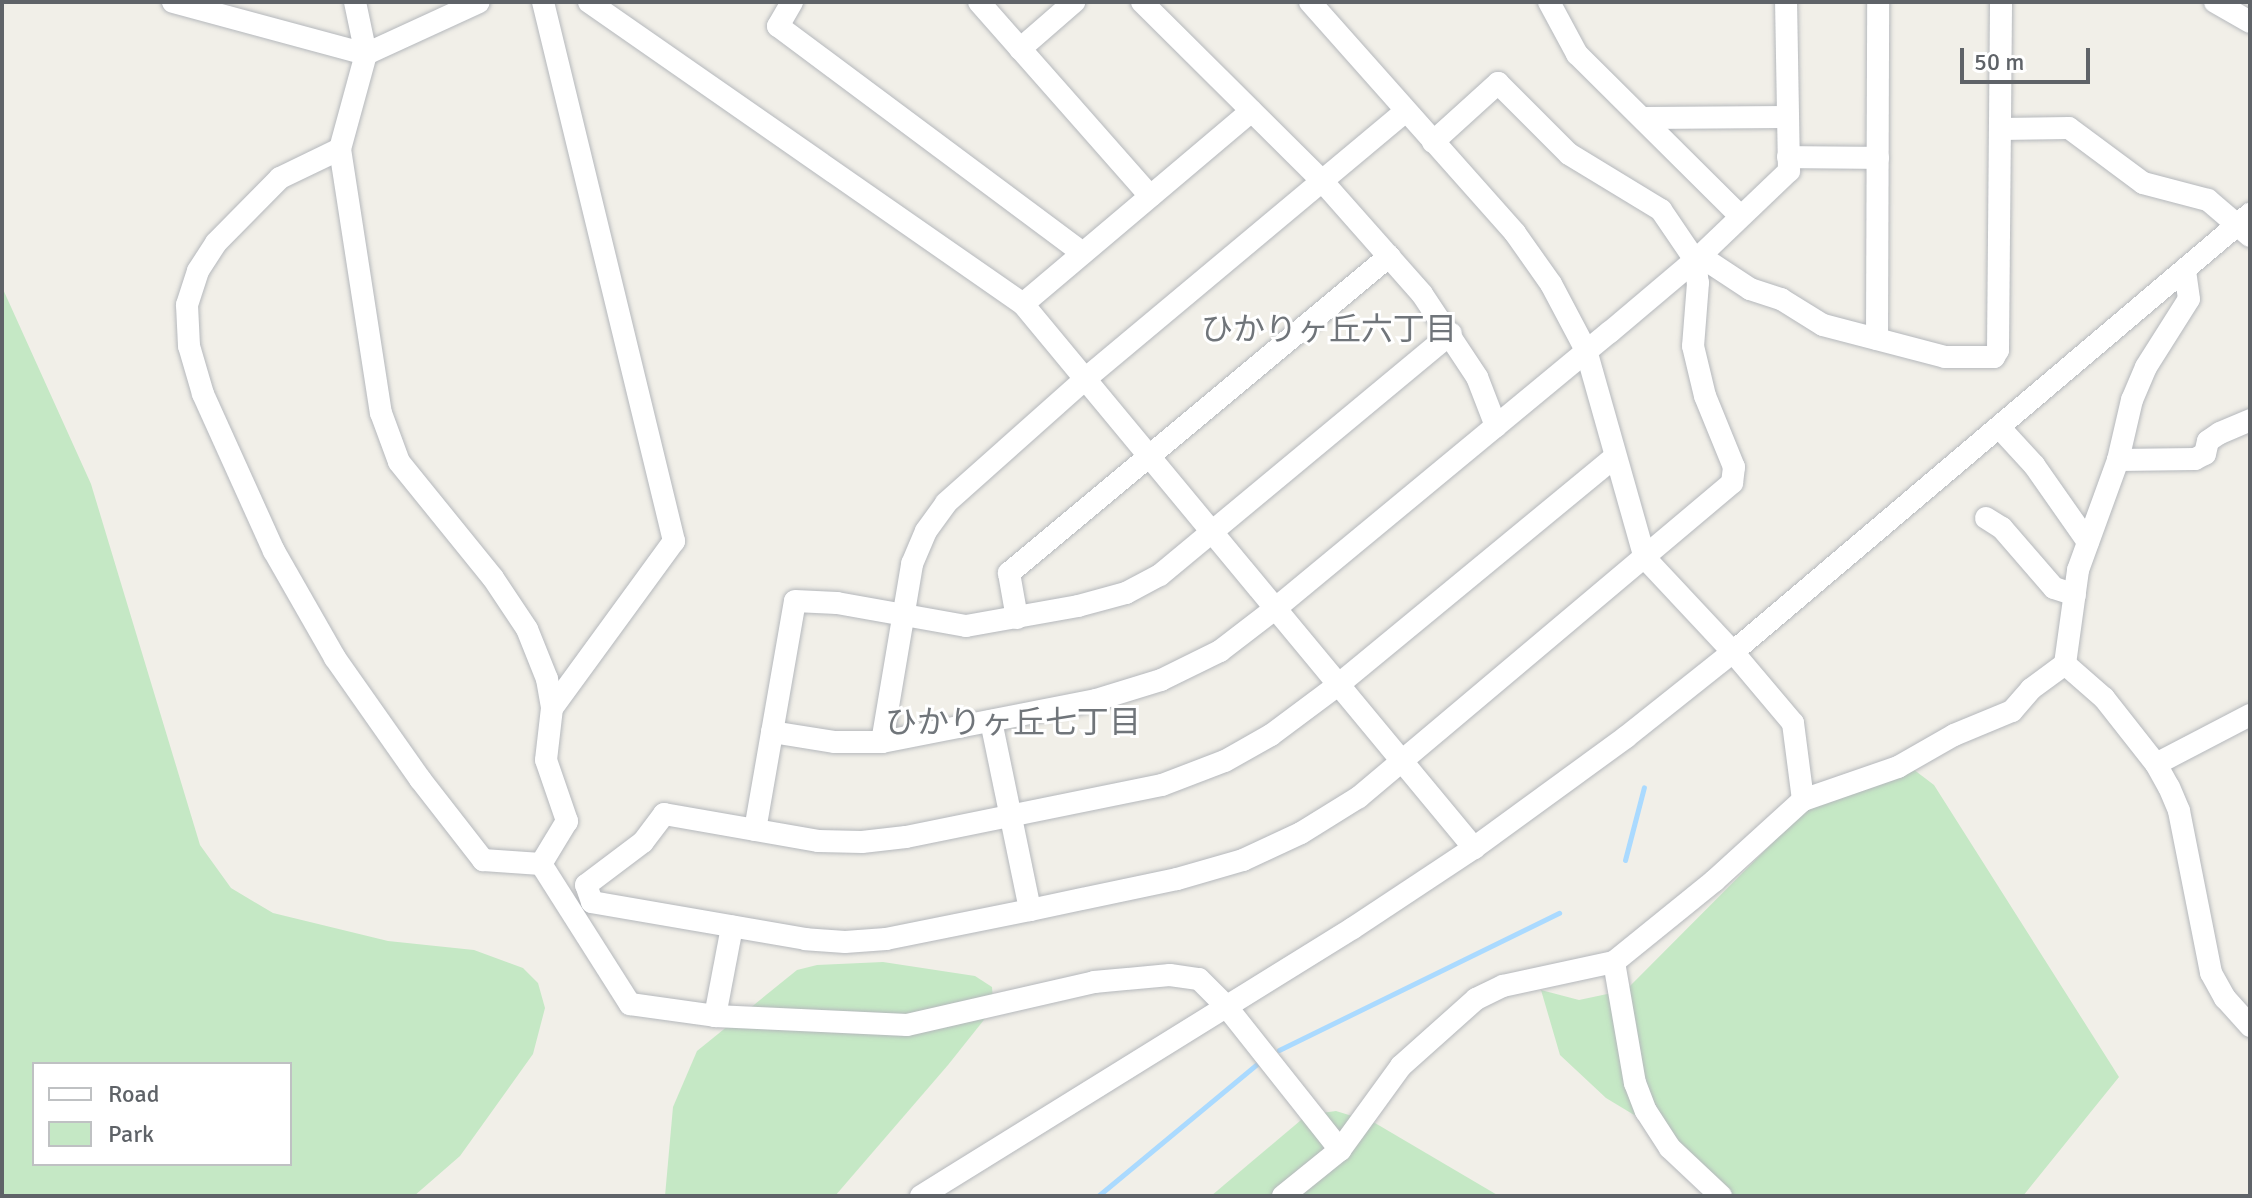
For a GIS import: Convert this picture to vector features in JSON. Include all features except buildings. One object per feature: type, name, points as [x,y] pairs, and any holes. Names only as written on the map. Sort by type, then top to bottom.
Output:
[{"type":"street","points":[[173,2],[366,54],[479,2]]},
{"type":"street","points":[[355,2],[366,54],[340,149],[381,413],[399,462],[493,578],[527,629],[547,679],[552,708],[546,760],[567,821],[541,864]]},
{"type":"street","points":[[543,2],[674,541],[552,708]]},
{"type":"street","points":[[589,2],[1023,304],[1474,848]]},
{"type":"street","points":[[792,2],[778,26],[1081,252]]},
{"type":"street","points":[[979,2],[1150,196]]},
{"type":"street","points":[[1020,49],[1074,2]]},
{"type":"street","points":[[1142,2],[1323,182],[1389,256],[1451,333],[1477,377],[1496,426]]},
{"type":"street","points":[[1549,2],[1577,54],[1740,216]]},
{"type":"street","points":[[772,732],[835,742],[882,742],[1096,700],[1161,680],[1220,651],[1698,258],[1789,171],[1786,2]]},
{"type":"street","points":[[1877,339],[1878,2]]},
{"type":"street","points":[[1433,142],[1498,83],[1569,154],[1661,210],[1698,258],[1750,289],[1781,299],[1823,325],[1945,357],[1994,357],[1998,350],[2001,2]]},
{"type":"street","points":[[2215,2],[2250,22]]},
{"type":"street","points":[[1314,3],[1405,112],[1515,233],[1551,284],[1586,350],[1645,558],[1733,652],[1793,723],[1803,800]]},
{"type":"street","points":[[1023,304],[1251,111]]},
{"type":"street","points":[[882,742],[912,564],[926,531],[946,503],[1084,380],[1405,112]]},
{"type":"street","points":[[1643,118],[1786,117]]},
{"type":"street","points":[[921,1196],[1474,848],[1733,652],[2185,270],[2246,224],[2208,200],[2143,183],[2069,128],[2001,129]]},
{"type":"street","points":[[340,149],[280,178],[216,243],[198,271],[187,305],[189,346],[203,394],[274,551],[335,658],[420,779],[483,860],[541,864]]},
{"type":"street","points":[[1788,157],[1878,158]]},
{"type":"street","points":[[1017,618],[1009,573],[1389,256]]},
{"type":"street","points":[[1615,457],[1338,685],[1271,735],[1225,761],[1162,785],[862,842],[818,841],[664,814],[643,842],[586,885],[592,902],[732,927],[845,942],[886,939],[1177,879],[1243,860],[1301,833],[1348,804],[1732,483],[1734,467],[1705,396],[1693,346],[1698,258]]},
{"type":"street","points":[[1283,1196],[1340,1150],[1401,1066],[1476,999],[1503,986],[1614,962],[1714,881],[1803,800],[1898,767],[1954,735],[2012,711],[2031,689],[2065,664],[2075,595],[2088,542],[2118,460],[2132,400],[2146,367],[2189,299],[2185,270]]},
{"type":"street","points":[[755,830],[795,601],[837,603],[966,626],[1017,618],[1126,593],[1160,575],[1451,333]]},
{"type":"street","points":[[2118,460],[2195,459],[2205,454],[2208,441],[2250,420]]},
{"type":"street","points":[[1999,427],[2034,465],[2088,542]]},
{"type":"street","points":[[1986,518],[2002,528],[2054,588],[2075,595]]},
{"type":"street","points":[[2065,664],[2104,698],[2156,764],[2179,811],[2211,973],[2225,998],[2250,1026]]},
{"type":"street","points":[[2156,764],[2250,715]]},
{"type":"street","points":[[991,721],[1030,910]]},
{"type":"street","points":[[541,864],[630,1004],[715,1016],[907,1025],[1042,992],[1120,979],[1170,975],[1199,979],[1226,1006],[1340,1150]]},
{"type":"street","points":[[715,1016],[732,927]]},
{"type":"street","points":[[1614,962],[1635,1083],[1646,1111],[1670,1148],[1721,1196]]},
{"type":"green space","points":[[2,287],[91,484],[200,845],[231,888],[273,913],[388,941],[474,950],[523,968],[538,983],[545,1008],[533,1054],[460,1156],[414,1196],[2,1196]]},
{"type":"green space","points":[[1909,766],[1934,785],[2119,1077],[2023,1196],[1715,1196],[1659,1130],[1606,1098],[1560,1055],[1541,990],[1579,1000],[1626,990],[1825,790]]},
{"type":"green space","points":[[883,962],[975,976],[992,987],[993,1001],[987,1016],[948,1065],[835,1196],[665,1196],[673,1107],[697,1051],[797,970],[817,965]]},
{"type":"green space","points":[[1336,1111],[1375,1123],[1499,1196],[1211,1196],[1307,1115]]},
{"type":"waterway","points":[[1625,860],[1644,787]]},
{"type":"waterway","points":[[1279,1050],[1559,913]]},
{"type":"waterway","points":[[1098,1196],[1258,1063]]},
{"type":"district","name":"ひかりヶ丘六丁目","points":[[1329,330]]},
{"type":"district","name":"ひかりヶ丘七丁目","points":[[1013,723]]}]
